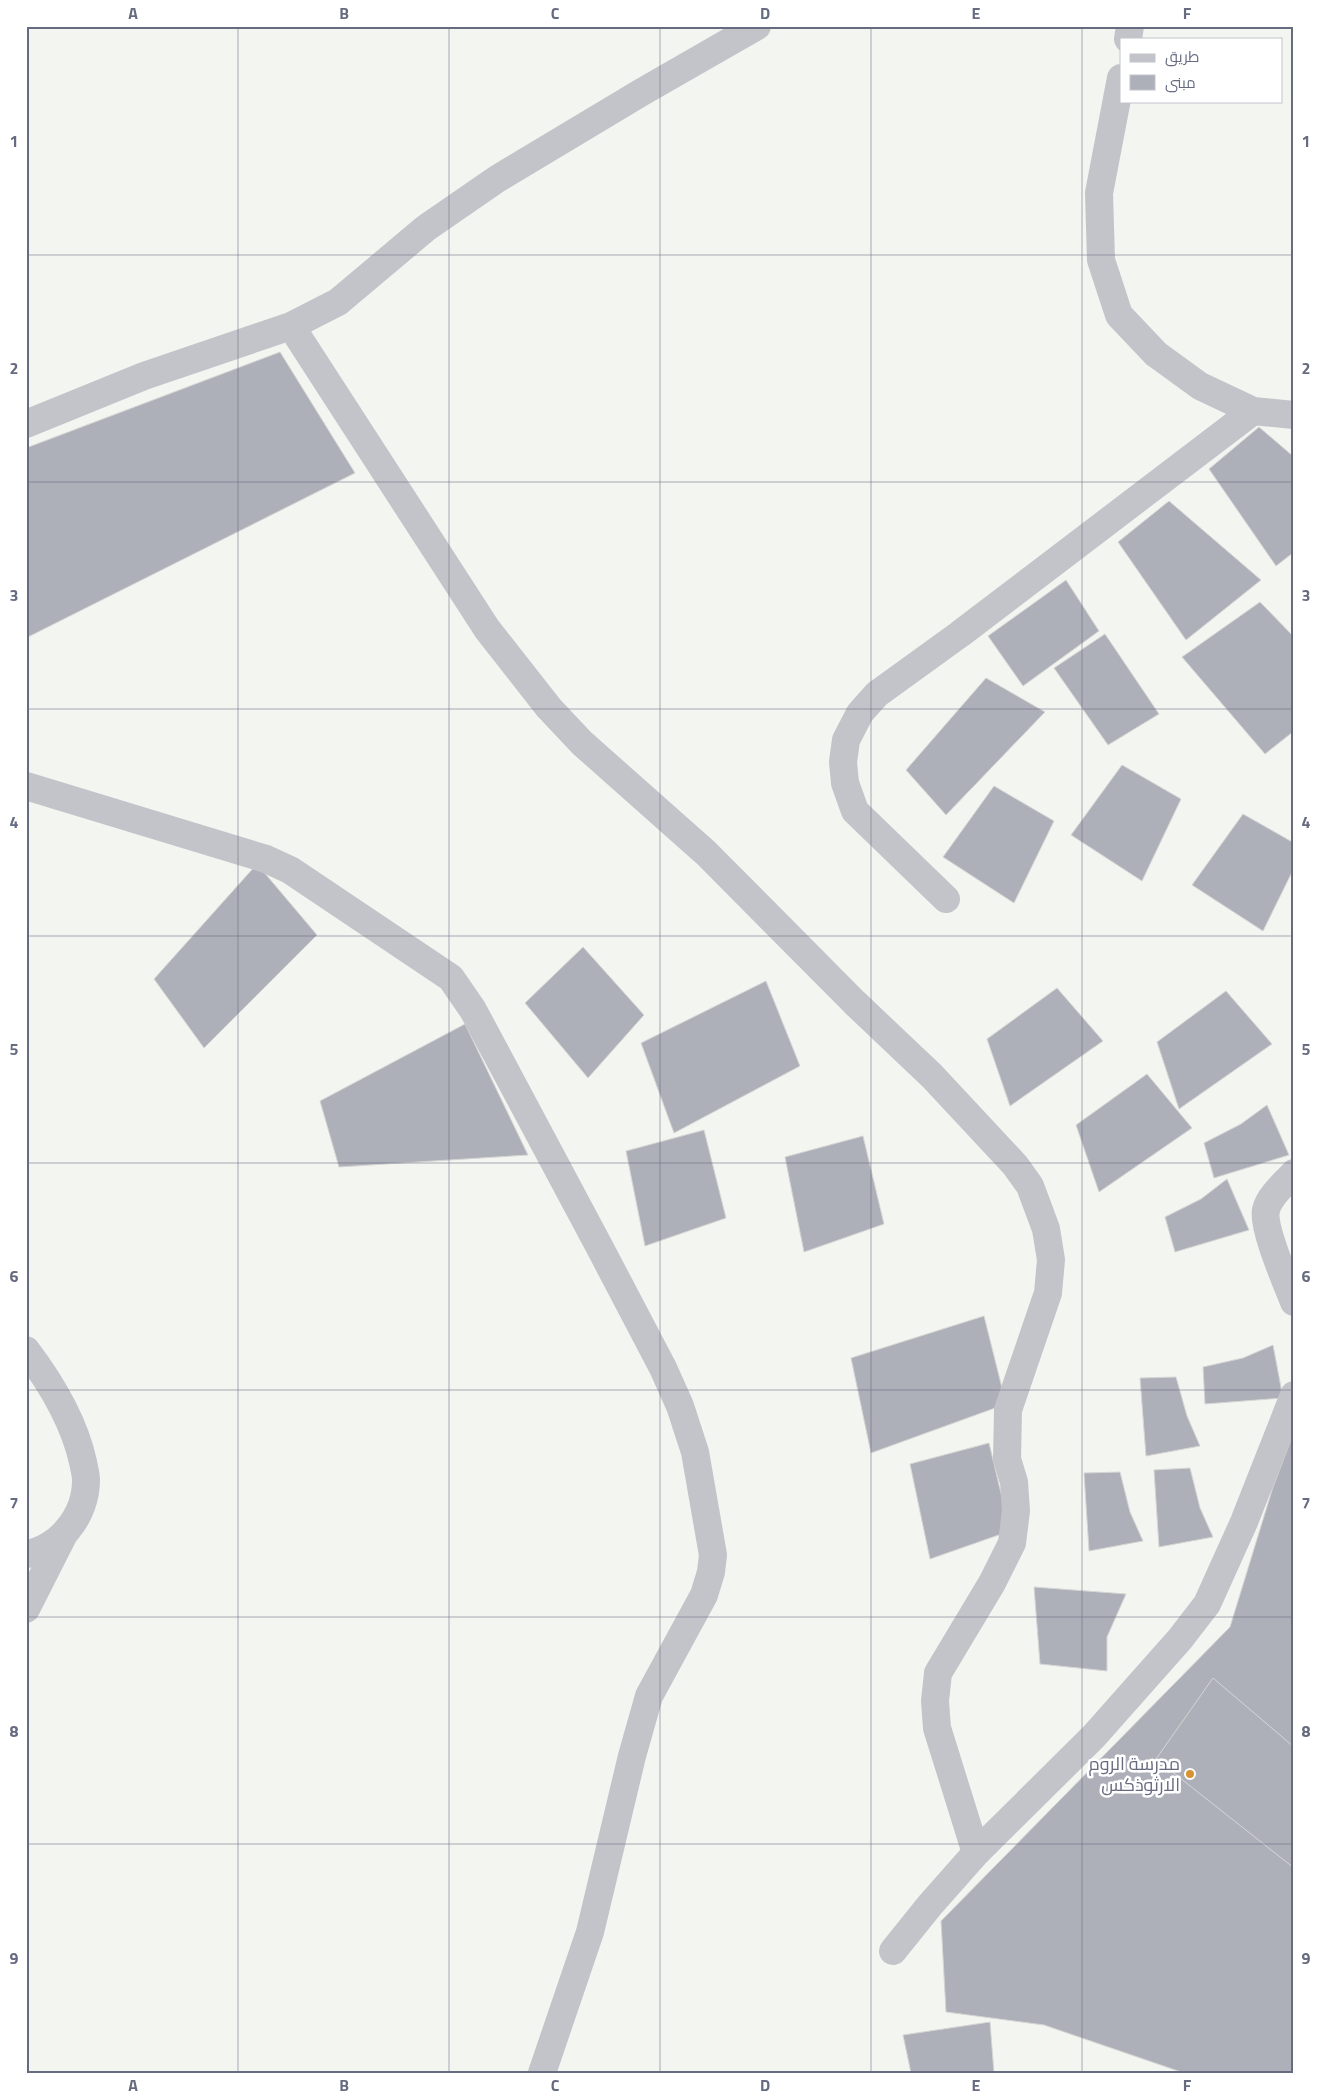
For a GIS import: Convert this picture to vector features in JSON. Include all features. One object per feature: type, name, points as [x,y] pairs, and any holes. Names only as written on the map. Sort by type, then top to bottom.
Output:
[{"type":"street","points":[[26,424],[144,376],[291,326],[338,302],[426,228],[497,179],[642,92],[758,26]]},
{"type":"street","points":[[1120,83],[1099,193],[1102,260],[1119,315],[1156,354],[1200,386],[1253,411],[1294,415]]},
{"type":"street","points":[[291,326],[487,628],[549,708],[582,743],[706,853],[855,1003],[932,1076],[1015,1165],[1030,1186],[1046,1229],[1051,1260],[1048,1293],[1008,1410],[1007,1459],[1014,1482],[1016,1511],[1012,1543],[992,1583],[938,1673],[935,1701],[937,1728],[976,1853]]},
{"type":"street","points":[[946,899],[855,811],[845,783],[843,762],[846,740],[860,713],[877,694],[960,634],[1253,411]]},
{"type":"street","points":[[26,786],[266,859],[290,870],[452,978],[473,1010],[595,1237],[663,1368],[680,1406],[695,1452],[711,1536],[713,1555],[711,1572],[704,1595],[649,1696],[632,1756],[590,1932],[542,2073]]},
{"type":"street","points":[[1294,1173],[1271,1200],[1266,1210],[1267,1222],[1277,1258],[1294,1302]]},
{"type":"street","points":[[26,1350],[42,1372],[68,1418],[80,1451],[86,1479],[84,1500],[75,1521],[52,1544],[26,1554]]},
{"type":"street","points":[[894,1951],[930,1905],[976,1853],[1094,1736],[1180,1639],[1207,1604],[1244,1522],[1294,1395]]},
{"type":"street","points":[[26,1609],[64,1534]]},
{"type":"building","points":[[280,352],[355,473],[26,638],[26,448]]},
{"type":"building","points":[[1259,427],[1294,457],[1294,552],[1276,566],[1209,469]]},
{"type":"building","points":[[1169,501],[1261,580],[1186,640],[1118,542]]},
{"type":"building","points":[[1066,580],[1099,631],[1023,686],[988,636]]},
{"type":"building","points":[[1260,602],[1294,637],[1294,731],[1265,754],[1182,657]]},
{"type":"building","points":[[1105,634],[1159,714],[1108,745],[1054,668]]},
{"type":"building","points":[[986,678],[1045,712],[946,815],[906,770]]},
{"type":"building","points":[[1122,765],[1181,799],[1142,881],[1071,835]]},
{"type":"building","points":[[994,786],[1054,821],[1014,903],[943,857]]},
{"type":"building","points":[[1243,814],[1294,843],[1294,868],[1263,931],[1192,885]]},
{"type":"building","points":[[257,864],[317,935],[204,1048],[154,979]]},
{"type":"building","points":[[583,947],[644,1015],[588,1078],[525,1003]]},
{"type":"building","points":[[766,981],[800,1066],[674,1133],[641,1043]]},
{"type":"building","points":[[1057,988],[1103,1041],[1010,1106],[987,1039]]},
{"type":"building","points":[[1226,991],[1272,1044],[1179,1109],[1157,1042]]},
{"type":"building","points":[[465,1024],[528,1155],[339,1167],[320,1101]]},
{"type":"building","points":[[1147,1074],[1192,1128],[1099,1192],[1076,1125]]},
{"type":"building","points":[[1267,1105],[1289,1155],[1214,1178],[1204,1143],[1241,1124]]},
{"type":"building","points":[[704,1130],[726,1218],[645,1246],[626,1151]]},
{"type":"building","points":[[863,1136],[884,1224],[804,1252],[785,1157]]},
{"type":"building","points":[[1227,1179],[1249,1230],[1175,1252],[1165,1217],[1201,1199]]},
{"type":"building","points":[[984,1316],[1006,1404],[871,1453],[851,1358]]},
{"type":"building","points":[[1273,1345],[1283,1398],[1205,1404],[1203,1367],[1243,1358]]},
{"type":"building","points":[[1176,1377],[1187,1416],[1200,1446],[1146,1456],[1140,1378]]},
{"type":"building","name":"مدرسة الروم الارثوذكس","points":[[1294,1432],[1294,2073],[1184,2073],[1044,2025],[946,2012],[941,1921],[1230,1627],[1273,1487]]},
{"type":"building","points":[[989,1443],[1010,1531],[930,1559],[910,1464]]},
{"type":"building","points":[[1190,1468],[1200,1508],[1213,1537],[1159,1547],[1154,1470]]},
{"type":"building","points":[[1120,1472],[1130,1512],[1143,1541],[1089,1551],[1084,1473]]},
{"type":"building","points":[[1034,1587],[1126,1594],[1107,1637],[1107,1671],[1040,1664]]},
{"type":"building","points":[[1213,1678],[1294,1747],[1294,1868],[1156,1759]]},
{"type":"building","points":[[990,2022],[994,2073],[911,2073],[903,2035]]},
{"type":"place","name":"مدرسة الروم الارثوذكس","points":[[1190,1774]]}]
